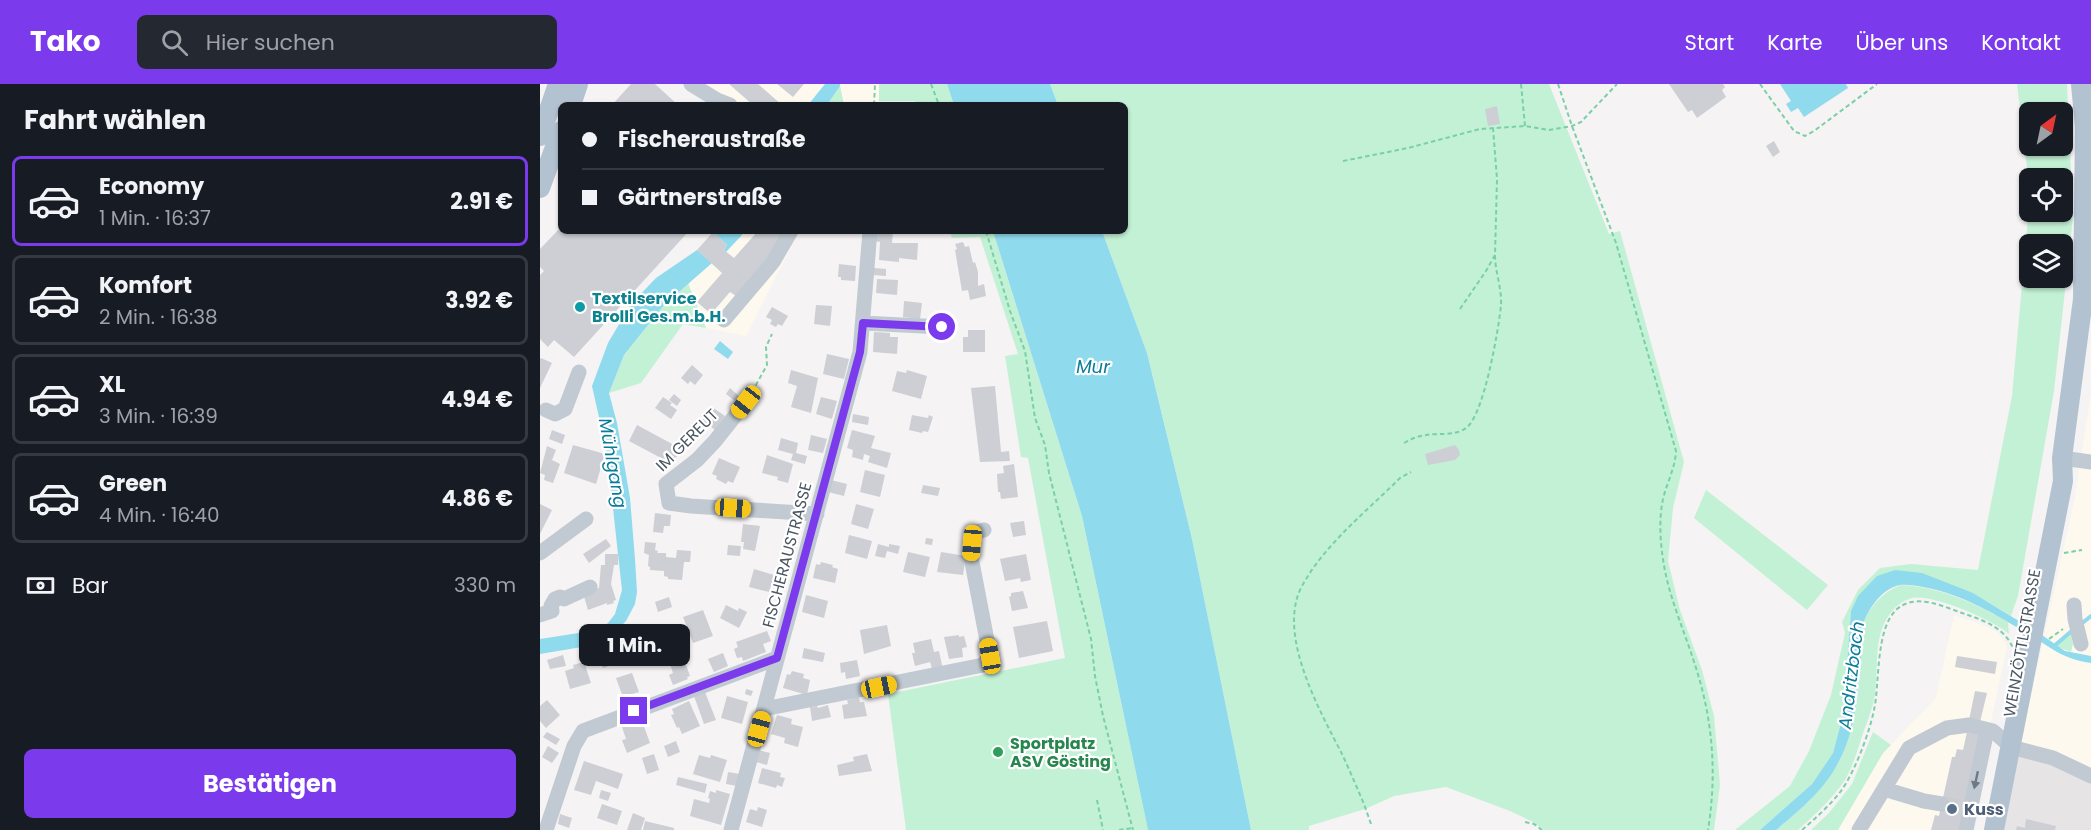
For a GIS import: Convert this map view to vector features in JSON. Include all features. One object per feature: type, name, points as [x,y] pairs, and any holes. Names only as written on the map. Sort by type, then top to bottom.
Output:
[{"type":"main road","points":[[540,135],[558,84]]},
{"type":"main road","points":[[572,102],[578,84]]},
{"type":"main road","name":"WEINZÖTTLSTRASSE","points":[[1982,819],[2007,744],[2028,642],[2049,492],[2062,458],[2083,299],[2085,127],[2081,84]]},
{"type":"main road","points":[[540,188],[558,139]]},
{"type":"street","points":[[691,84],[722,102]]},
{"type":"street","points":[[724,320],[773,262],[789,234]]},
{"type":"street","name":"FISCHERAUSTRASSE","points":[[731,830],[860,352],[870,234]]},
{"type":"street","points":[[863,323],[942,327]]},
{"type":"street","points":[[546,410],[555,414],[565,409],[579,372]]},
{"type":"street","name":"IM GEREUT","points":[[746,402],[697,460],[666,484],[669,502],[691,506],[817,514]]},
{"type":"street","points":[[2062,458],[2091,462]]},
{"type":"street","points":[[540,553],[586,519]]},
{"type":"street","points":[[764,709],[859,692],[983,665],[990,656],[971,557],[976,532],[984,531]]},
{"type":"street","points":[[546,613],[555,599],[560,597],[564,599],[590,587]]},
{"type":"street","points":[[2074,605],[2074,633]]},
{"type":"street","points":[[546,830],[574,746],[583,731],[777,658]]},
{"type":"street","points":[[1859,830],[1909,748],[1947,728],[1969,725],[1987,729],[1997,734],[2007,744],[2053,758],[2091,776]]},
{"type":"street","points":[[1966,830],[1982,819],[1987,729]]},
{"type":"street","points":[[1884,789],[1942,804]]},
{"type":"path","points":[[874,84],[874,102]]},
{"type":"path","points":[[931,84],[938,102]]},
{"type":"path","points":[[1521,84],[1525,126]]},
{"type":"path","points":[[1558,84],[1616,243],[1676,451],[1675,467],[1663,500],[1660,527],[1663,560],[1671,596],[1697,670],[1707,710],[1714,777],[1708,830]]},
{"type":"path","points":[[1343,161],[1408,148],[1480,129],[1525,126],[1550,130],[1572,126],[1581,122],[1617,84]]},
{"type":"path","points":[[1760,84],[1794,131],[1805,136],[1814,132],[1877,84]]},
{"type":"path","points":[[1404,443],[1426,435],[1466,429],[1474,420],[1487,380],[1501,305],[1495,255],[1497,179],[1493,128]]},
{"type":"path","points":[[987,234],[1010,311],[1025,351],[1035,418],[1045,445],[1049,473],[1091,639],[1103,716],[1133,829],[1119,830]]},
{"type":"path","points":[[1460,309],[1495,255]]},
{"type":"path","points":[[746,402],[767,365],[766,347],[772,334]]},
{"type":"path","points":[[1371,824],[1311,688],[1294,629],[1294,612],[1302,587],[1324,554],[1400,478],[1411,472]]},
{"type":"path","points":[[2058,554],[2082,550]]},
{"type":"path","points":[[1802,830],[1826,807],[1848,780],[1873,713],[1879,681],[1880,652],[1888,624],[1896,610],[1914,601],[1929,602],[1986,622],[2000,630],[2010,641],[2028,642],[2074,633]]},
{"type":"path","points":[[1097,800],[1103,830]]},
{"type":"path","points":[[1525,822],[1534,824],[1542,830]]},
{"type":"shaded area","points":[[691,84],[825,84],[810,102],[724,102]]},
{"type":"shaded area","points":[[840,84],[879,84],[878,102],[843,102]]},
{"type":"shaded area","points":[[710,234],[797,234],[746,336],[706,328],[688,283],[697,250]]},
{"type":"shaded area","points":[[2091,392],[2091,777],[2019,750],[2075,497]]},
{"type":"shaded area","points":[[1954,615],[1998,633],[2007,646],[1968,830],[1838,830],[1883,753],[1936,698]]},
{"type":"shaded area","points":[[2019,750],[2091,777],[2091,830],[2004,830]]},
{"type":"green space","points":[[879,84],[947,84],[953,102],[915,102],[879,101]]},
{"type":"green space","points":[[1050,84],[1549,84],[1609,234],[1620,231],[1684,462],[1673,508],[1668,561],[1680,610],[1702,670],[1714,716],[1720,785],[1714,830],[1544,830],[1510,811],[1446,787],[1394,796],[1365,809],[1309,826],[1309,830],[1251,830],[1192,539],[1147,353],[1103,234],[1128,234],[1128,102],[1057,102]]},
{"type":"green space","points":[[2017,84],[2067,84],[2068,102],[2019,102]]},
{"type":"green space","points":[[840,86],[843,102],[829,102]]},
{"type":"green space","points":[[2026,156],[2070,156],[2071,168],[2027,168]]},
{"type":"green space","points":[[2028,222],[2072,222],[2071,234],[2026,234]]},
{"type":"green space","name":"Sportplatz ASV Gösting","points":[[951,234],[994,234],[1082,516],[1148,830],[906,830],[888,694],[1065,658],[1028,458],[1021,457],[1005,356],[1018,354],[980,237],[952,238]]},
{"type":"green space","points":[[688,283],[706,328],[683,324],[641,383],[609,393],[624,355],[664,305]]},
{"type":"green space","points":[[2022,288],[2065,288],[2054,391],[2018,596],[2011,616],[1973,593],[1895,570],[1851,611],[1843,715],[1833,753],[1812,784],[1760,830],[1735,830],[1790,786],[1809,751],[1831,695],[1845,633],[1842,622],[1858,590],[1880,568],[1911,564],[1978,570],[2012,396]]},
{"type":"green space","points":[[1706,490],[1828,585],[1807,610],[1694,518]]},
{"type":"green space","points":[[1901,585],[1930,589],[1970,602],[2008,622],[2009,634],[1977,615],[1934,600],[1912,598],[1897,606],[1886,619],[1879,639],[1873,704],[1845,780],[1835,794],[1798,830],[1776,830],[1817,792],[1840,760],[1855,715],[1862,628],[1873,605],[1886,593]]},
{"type":"green space","points":[[2071,629],[2073,644],[2071,652],[2053,645]]},
{"type":"green space","points":[[1873,732],[1891,745],[1883,753],[1838,830],[1811,830],[1829,813],[1852,784]]},
{"type":"water","points":[[825,84],[840,84],[829,102],[810,102]]},
{"type":"water","points":[[947,84],[1050,84],[1057,102],[953,102]]},
{"type":"water","points":[[1780,84],[1846,84],[1848,88],[1804,117],[1798,108],[1791,112],[1786,104],[1791,101]]},
{"type":"water","points":[[715,234],[742,234],[726,252],[724,250],[727,245]]},
{"type":"water","name":"Mur","points":[[994,234],[1103,234],[1147,353],[1192,539],[1251,830],[1148,830],[1082,516]]},
{"type":"water","name":"Mühlgang","points":[[697,250],[712,263],[664,305],[624,355],[609,393],[617,423],[630,498],[637,592],[635,604],[626,621],[606,639],[582,647],[540,654],[540,639],[598,630],[615,614],[622,590],[607,453],[592,386],[608,343],[631,304],[656,278]]},
{"type":"water","points":[[720,341],[733,352],[728,359],[714,349]]},
{"type":"water","name":"Andritzbach","points":[[1895,570],[1922,573],[1973,593],[2065,651],[2091,656],[2091,663],[2059,653],[1992,613],[1952,595],[1912,585],[1892,588],[1873,604],[1862,628],[1861,665],[1853,722],[1847,743],[1834,770],[1818,792],[1776,830],[1760,830],[1812,784],[1833,753],[1843,715],[1851,611],[1858,596],[1877,576]]},
{"type":"building","points":[[631,84],[655,84],[675,102],[615,102]]},
{"type":"building","points":[[729,84],[758,84],[779,102],[750,102]]},
{"type":"building","points":[[777,84],[804,84],[793,97]]},
{"type":"building","points":[[1669,84],[1723,84],[1725,87],[1722,90],[1726,97],[1697,118],[1692,110],[1688,112]]},
{"type":"building","points":[[1497,106],[1500,124],[1488,126],[1485,109]]},
{"type":"building","points":[[1774,141],[1780,152],[1773,157],[1766,146]]},
{"type":"building","name":"Textilservice Brolli Ges.m.b.H.","points":[[558,230],[558,234],[686,234],[574,357],[554,340],[548,347],[540,339],[540,275],[544,271],[540,267],[540,249]]},
{"type":"building","points":[[711,234],[715,234],[727,245],[724,250],[734,258],[755,234],[785,234],[772,254],[736,296],[730,292],[711,314],[697,302],[722,273],[697,250]]},
{"type":"building","points":[[874,234],[893,234],[892,243],[918,243],[917,260],[899,258],[899,262],[879,260],[880,242],[873,241]]},
{"type":"building","points":[[963,242],[965,247],[969,246],[978,272],[978,286],[984,284],[986,296],[970,300],[968,290],[962,291],[955,244]]},
{"type":"building","points":[[839,264],[856,266],[855,281],[841,280],[841,277],[838,277]]},
{"type":"building","points":[[874,268],[886,269],[886,276],[873,275]]},
{"type":"building","points":[[877,279],[898,280],[897,295],[876,293]]},
{"type":"building","points":[[904,301],[922,303],[920,319],[903,317]]},
{"type":"building","points":[[816,305],[832,306],[830,326],[814,324]]},
{"type":"building","points":[[772,307],[788,316],[782,326],[778,324],[776,327],[770,324],[772,320],[766,317]]},
{"type":"building","points":[[968,330],[985,330],[985,352],[963,352],[963,337],[968,337]]},
{"type":"building","points":[[874,332],[890,333],[890,337],[898,337],[897,354],[873,352]]},
{"type":"building","points":[[827,354],[849,359],[844,379],[823,374]]},
{"type":"building","points":[[540,359],[552,363],[540,388]]},
{"type":"building","points":[[692,365],[703,375],[695,385],[690,381],[688,384],[681,378]]},
{"type":"building","points":[[791,370],[818,378],[811,413],[791,407],[797,386],[788,383]]},
{"type":"building","points":[[907,370],[927,376],[921,399],[892,391],[897,371],[906,373]]},
{"type":"building","points":[[995,386],[1001,452],[1009,451],[1010,461],[980,462],[971,388]]},
{"type":"building","points":[[730,388],[739,396],[735,401],[726,394]]},
{"type":"building","points":[[674,394],[681,400],[677,406],[669,400]]},
{"type":"building","points":[[663,397],[677,410],[671,419],[655,408]]},
{"type":"building","points":[[821,397],[837,401],[832,419],[816,414]]},
{"type":"building","points":[[712,407],[725,416],[715,430],[702,420]]},
{"type":"building","points":[[853,414],[869,417],[868,425],[852,422]]},
{"type":"building","points":[[912,415],[933,417],[928,432],[909,430]]},
{"type":"building","points":[[637,425],[674,445],[680,454],[666,465],[661,458],[629,441]]},
{"type":"building","points":[[552,430],[565,435],[562,444],[549,439]]},
{"type":"building","points":[[852,430],[875,436],[871,448],[891,453],[887,468],[868,462],[870,456],[864,454],[863,460],[852,457],[853,450],[847,448]]},
{"type":"building","points":[[811,435],[827,439],[823,453],[808,450]]},
{"type":"building","points":[[781,438],[798,443],[796,453],[807,456],[805,464],[791,460],[793,454],[778,450]]},
{"type":"building","points":[[573,445],[605,454],[596,484],[564,473]]},
{"type":"building","points":[[1455,445],[1460,455],[1455,460],[1428,465],[1425,454]]},
{"type":"building","points":[[547,446],[556,450],[552,460],[560,464],[553,483],[544,480],[545,475],[540,473]]},
{"type":"building","points":[[767,455],[793,464],[788,483],[777,480],[778,477],[762,473]]},
{"type":"building","points":[[719,458],[740,467],[733,483],[728,481],[726,484],[712,474]]},
{"type":"building","points":[[1014,464],[1018,497],[1001,499],[1000,492],[998,492],[997,474],[1004,473],[1003,466]]},
{"type":"building","points":[[865,470],[885,475],[880,497],[860,492]]},
{"type":"building","points":[[831,480],[847,484],[844,496],[828,492]]},
{"type":"building","points":[[923,485],[940,488],[938,496],[921,493]]},
{"type":"building","points":[[540,504],[552,510],[540,534]]},
{"type":"building","points":[[856,504],[874,509],[868,529],[851,524]]},
{"type":"building","points":[[655,513],[671,515],[670,526],[664,526],[663,533],[653,532]]},
{"type":"building","points":[[1024,521],[1026,535],[1013,537],[1010,523]]},
{"type":"building","points":[[743,524],[760,526],[755,551],[743,549],[744,542],[741,542]]},
{"type":"building","points":[[849,535],[872,541],[867,559],[845,553]]},
{"type":"building","points":[[926,538],[933,539],[932,545],[925,544]]},
{"type":"building","points":[[606,539],[611,546],[589,563],[583,554]]},
{"type":"building","points":[[645,542],[656,543],[657,553],[666,553],[666,557],[676,558],[677,550],[691,551],[690,562],[684,562],[682,580],[668,579],[664,576],[664,571],[650,570],[649,555],[644,553]]},
{"type":"building","points":[[878,544],[889,547],[889,544],[900,546],[898,554],[887,551],[885,558],[875,556]]},
{"type":"building","points":[[728,545],[741,546],[740,556],[727,555]]},
{"type":"building","points":[[908,552],[930,557],[925,577],[903,572]]},
{"type":"building","points":[[941,552],[966,556],[963,575],[937,572]]},
{"type":"building","points":[[605,554],[618,554],[618,565],[614,565],[611,584],[616,600],[613,601],[614,603],[607,605],[607,603],[588,610],[583,593],[599,588],[601,565],[605,565]]},
{"type":"building","points":[[1026,554],[1031,580],[1021,582],[1020,578],[1005,581],[1000,559]]},
{"type":"building","points":[[821,562],[838,569],[835,583],[813,578],[816,564],[820,565]]},
{"type":"building","points":[[754,569],[774,575],[769,592],[749,587]]},
{"type":"building","points":[[1023,591],[1028,608],[1012,611],[1009,597],[1011,593]]},
{"type":"building","points":[[806,595],[828,601],[824,618],[802,612]]},
{"type":"building","points":[[669,597],[672,607],[658,612],[655,602]]},
{"type":"building","points":[[726,605],[738,611],[739,608],[747,612],[739,628],[720,618]]},
{"type":"building","points":[[703,610],[713,636],[693,643],[683,617]]},
{"type":"building","points":[[1047,621],[1053,651],[1019,658],[1013,627]]},
{"type":"building","points":[[887,625],[891,646],[864,654],[860,630]]},
{"type":"building","points":[[767,631],[771,641],[763,644],[766,652],[743,661],[742,657],[737,658],[734,649],[738,647],[736,642]]},
{"type":"building","points":[[959,635],[959,637],[964,636],[967,647],[962,648],[963,657],[949,659],[944,637]]},
{"type":"building","points":[[931,639],[934,652],[939,651],[943,670],[933,672],[930,662],[915,666],[912,653],[915,653],[913,643]]},
{"type":"building","points":[[804,648],[825,653],[823,662],[802,658]]},
{"type":"building","points":[[723,653],[728,666],[714,672],[708,659]]},
{"type":"building","points":[[563,655],[566,666],[550,669],[547,660]]},
{"type":"building","points":[[609,656],[612,665],[603,668],[599,659]]},
{"type":"building","points":[[1957,656],[1997,662],[1995,674],[1955,667]]},
{"type":"building","points":[[684,659],[690,676],[673,685],[669,675],[673,673],[670,664]]},
{"type":"building","points":[[857,660],[860,676],[846,679],[845,672],[841,673],[840,663]]},
{"type":"building","points":[[584,662],[591,683],[570,689],[565,671],[574,668],[573,665]]},
{"type":"building","points":[[792,671],[804,674],[803,678],[810,680],[807,695],[783,688],[787,674],[790,675]]},
{"type":"building","points":[[632,673],[639,692],[623,697],[616,678]]},
{"type":"building","points":[[746,689],[753,691],[751,696],[745,694]]},
{"type":"building","points":[[1975,691],[1987,693],[1980,722],[1969,720]]},
{"type":"building","points":[[705,692],[716,720],[704,724],[694,696]]},
{"type":"building","points":[[727,696],[748,702],[742,724],[721,718]]},
{"type":"building","points":[[859,697],[860,702],[864,702],[867,716],[844,719],[842,705],[848,704],[847,700]]},
{"type":"building","points":[[547,700],[560,715],[546,728],[540,721],[540,706]]},
{"type":"building","points":[[689,701],[700,726],[682,734],[671,715],[674,714],[672,709]]},
{"type":"building","points":[[828,705],[831,717],[812,721],[810,707],[817,706],[818,708]]},
{"type":"building","points":[[777,715],[792,719],[791,724],[803,727],[798,747],[784,743],[785,738],[771,734]]},
{"type":"building","points":[[642,721],[650,743],[627,753],[622,740],[626,739],[622,727]]},
{"type":"building","points":[[547,732],[560,739],[556,745],[543,737]]},
{"type":"building","points":[[1967,732],[1980,735],[1962,830],[1931,830],[1935,815],[1939,816],[1952,757],[1955,757],[1957,749],[1963,750]]},
{"type":"building","points":[[676,741],[680,752],[668,757],[664,746]]},
{"type":"building","points":[[548,746],[559,753],[552,763],[542,757]]},
{"type":"building","points":[[758,750],[770,753],[767,765],[756,762]]},
{"type":"building","points":[[654,754],[659,770],[647,774],[642,758]]},
{"type":"building","points":[[867,754],[872,771],[839,776],[837,765],[854,761],[853,757]]},
{"type":"building","points":[[699,755],[710,758],[711,755],[727,760],[720,782],[693,774]]},
{"type":"building","points":[[584,761],[623,774],[618,789],[596,781],[591,795],[574,790]]},
{"type":"building","points":[[762,768],[781,773],[780,777],[785,778],[782,787],[777,785],[776,788],[758,783]]},
{"type":"building","points":[[728,772],[740,774],[737,786],[726,784]]},
{"type":"building","points":[[678,777],[707,784],[705,793],[676,785]]},
{"type":"building","points":[[601,790],[611,793],[608,801],[599,798]]},
{"type":"building","points":[[716,790],[730,794],[721,825],[690,816],[694,799],[709,803],[710,791],[716,793]]},
{"type":"building","points":[[602,804],[622,811],[617,825],[597,818]]},
{"type":"building","points":[[758,807],[767,810],[762,827],[746,822],[750,809],[757,811]]},
{"type":"building","points":[[633,813],[645,818],[641,830],[627,830]]},
{"type":"building","points":[[560,814],[572,818],[569,828],[558,824]]},
{"type":"building","points":[[2026,819],[2056,826],[2055,830],[2016,830],[2017,826],[2025,828]]},
{"type":"building","points":[[645,821],[674,828],[674,830],[643,830]]},
{"type":"waterway","points":[[2080,625],[2091,616]]},
{"type":"waterway","points":[[2053,647],[2074,629]]},
{"type":"tunnel","points":[[1942,804],[1964,808]]},
{"type":"place","name":"Textilservice Brolli Ges.m.b.H.","points":[[580,307]]},
{"type":"place","name":"Sportplatz ASV Gösting","points":[[998,752]]},
{"type":"place","name":"Kuss","points":[[1952,809]]},
{"type":"route","points":[[634,711],[777,658],[860,352],[863,323],[942,327]]}]
